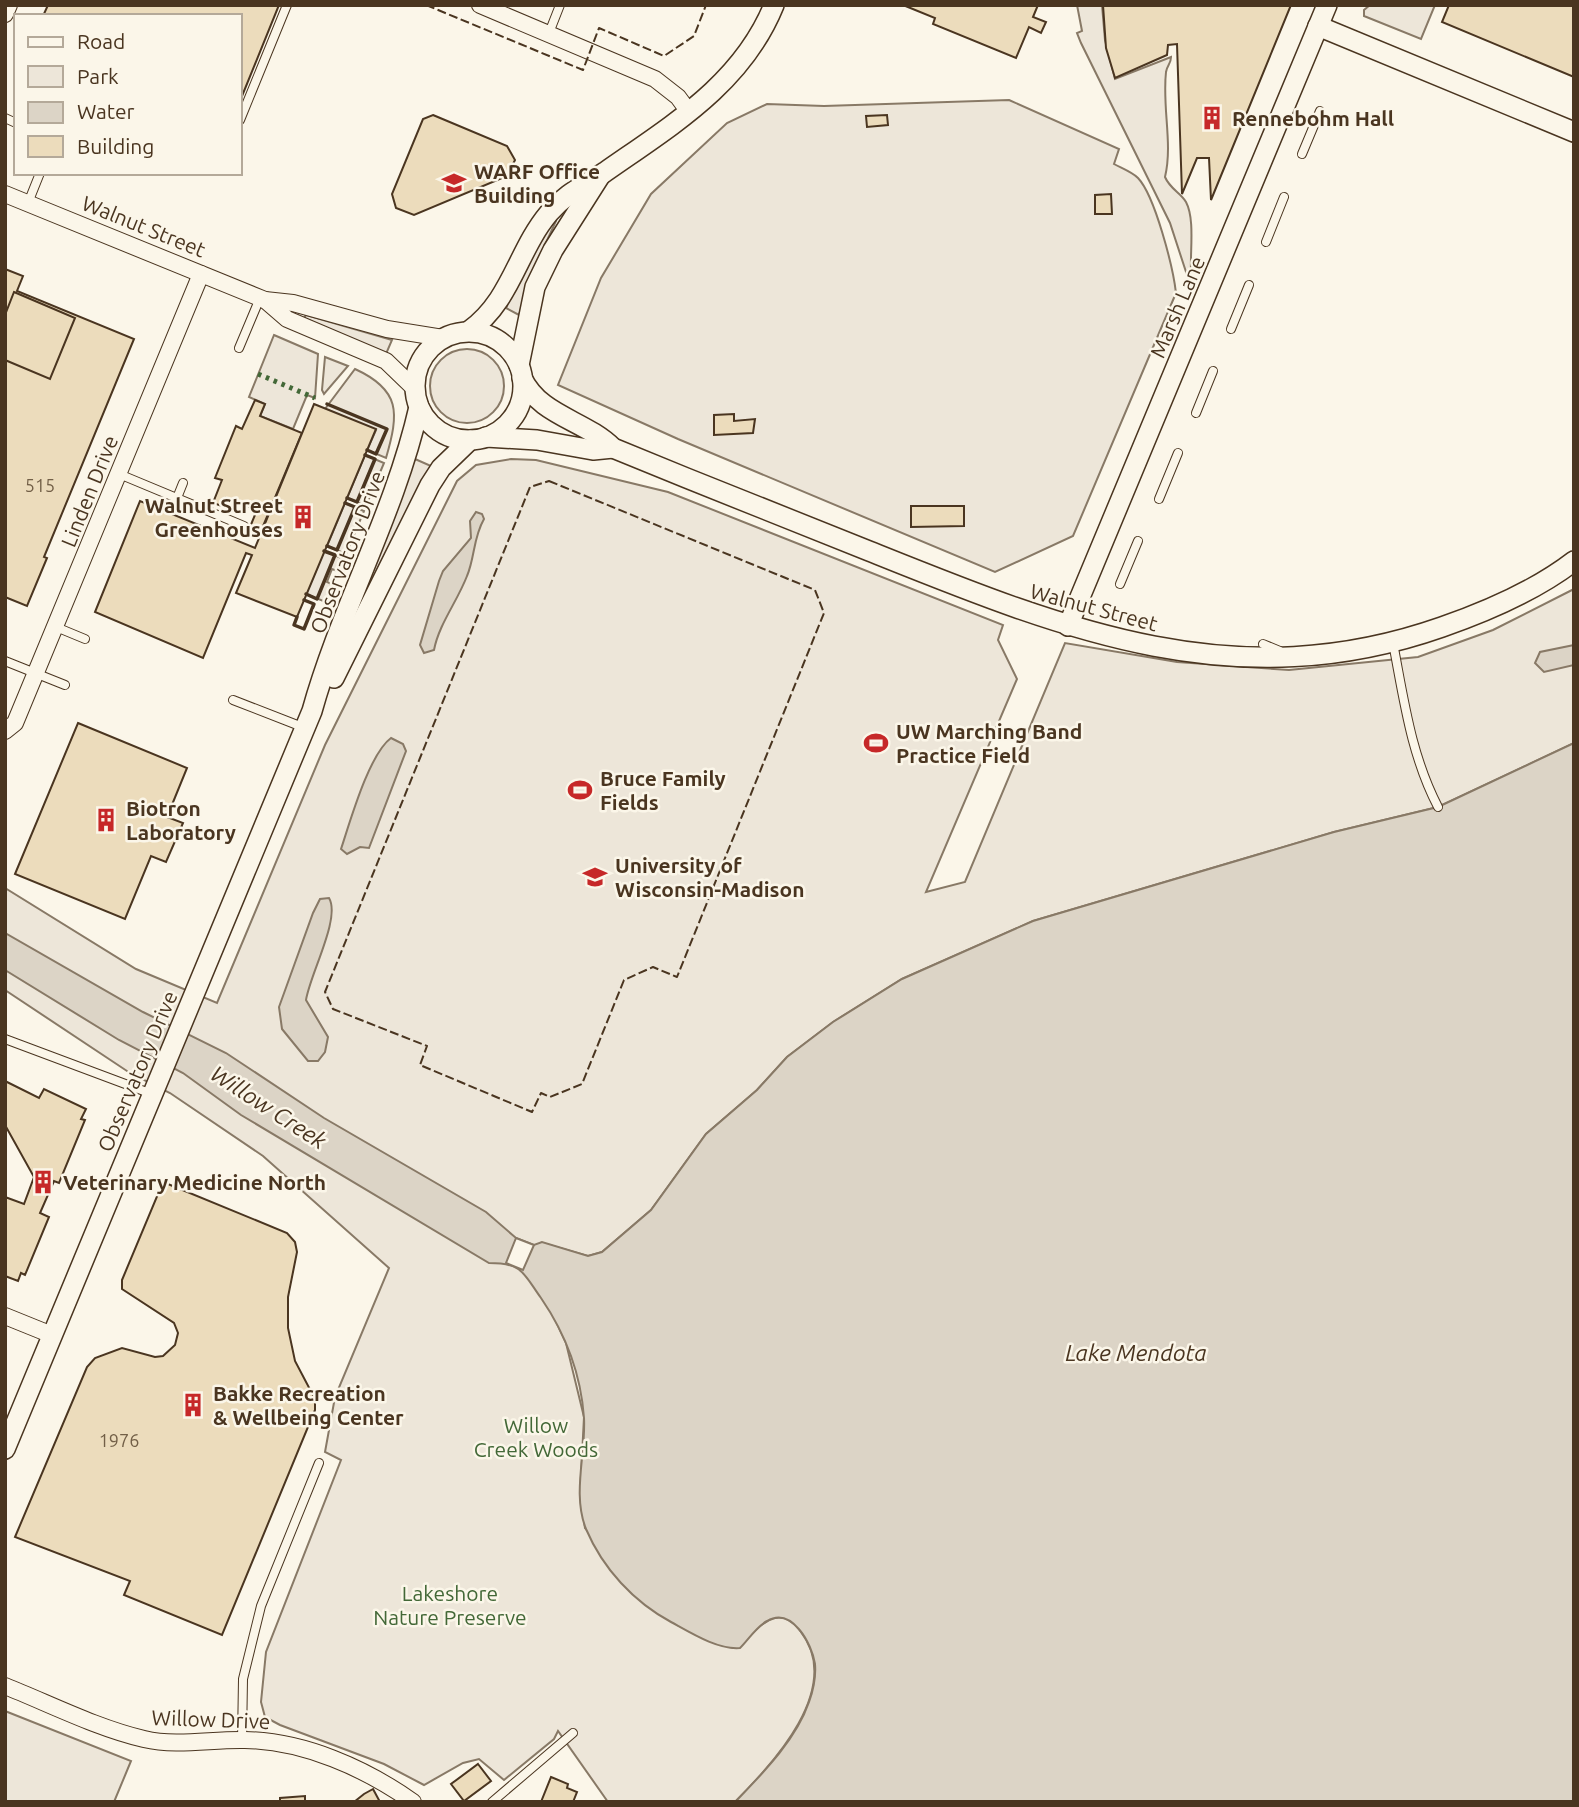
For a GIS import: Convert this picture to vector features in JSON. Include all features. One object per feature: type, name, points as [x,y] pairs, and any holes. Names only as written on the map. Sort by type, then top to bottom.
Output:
[{"type":"street","points":[[5,14],[9,5]]},
{"type":"street","points":[[480,5],[654,79],[678,97],[689,112]]},
{"type":"street","points":[[600,176],[548,258],[535,286],[521,371],[522,397],[515,414],[502,428],[478,438],[439,432],[427,421],[416,398],[417,368],[427,350],[443,338],[469,331],[498,306],[522,256],[549,213],[575,188],[600,176],[689,112],[733,74],[760,35],[774,5]]},
{"type":"street","name":"Marsh Lane","points":[[1068,626],[1327,5]]},
{"type":"street","points":[[1318,26],[1574,132]]},
{"type":"street","name":"Walnut Street","points":[[5,194],[263,299],[293,303],[387,329],[443,338]]},
{"type":"street","name":"Linden Drive","points":[[8,733],[37,673],[201,274]]},
{"type":"street","name":"Walnut Street","points":[[263,299],[288,319],[386,361],[416,398]]},
{"type":"street","points":[[469,331],[490,335],[508,347],[521,371]]},
{"type":"street","name":"Walnut Street","points":[[521,371],[528,391],[544,405],[599,434],[613,448],[985,598],[1125,643],[1231,658],[1296,657],[1384,641],[1451,619],[1512,592],[1565,563]]},
{"type":"street","name":"Observatory Drive","points":[[5,1449],[308,720],[322,676],[403,471],[416,398]]},
{"type":"street","name":"Walnut Street","points":[[478,438],[537,440],[593,450],[613,448]]},
{"type":"street","name":"Observatory Drive","points":[[308,720],[332,680],[430,485],[441,468],[478,438]]},
{"type":"street","points":[[5,1316],[52,1335]]},
{"type":"street","name":"Willow Drive","points":[[5,1686],[145,1740],[170,1743],[243,1740],[284,1743],[313,1752],[388,1786],[413,1802]]},
{"type":"lane","points":[[242,115],[287,5]]},
{"type":"lane","points":[[549,33],[560,5]]},
{"type":"lane","points":[[1302,153],[1320,111]]},
{"type":"lane","points":[[28,203],[39,175]]},
{"type":"lane","points":[[1266,242],[1284,197]]},
{"type":"lane","points":[[1231,329],[1249,285]]},
{"type":"lane","points":[[239,348],[263,299]]},
{"type":"lane","points":[[1196,413],[1213,371]]},
{"type":"lane","points":[[1159,499],[1178,453]]},
{"type":"lane","points":[[119,474],[244,526]]},
{"type":"lane","points":[[177,498],[183,483]]},
{"type":"lane","points":[[1120,584],[1138,541]]},
{"type":"lane","points":[[56,627],[85,639]]},
{"type":"lane","points":[[1384,641],[1413,746],[1438,807]]},
{"type":"lane","points":[[1263,644],[1296,657]]},
{"type":"lane","points":[[5,661],[65,684]]},
{"type":"lane","points":[[233,700],[308,720]]},
{"type":"lane","points":[[5,1039],[152,1094]]},
{"type":"lane","points":[[243,1740],[243,1679],[261,1606],[319,1463]]},
{"type":"lane","points":[[492,1802],[573,1733]]},
{"type":"lane","points":[[503,1793],[508,1802]]},
{"type":"green space","points":[[1077,5],[1102,5],[1105,40],[1115,79],[1171,57],[1165,85],[1168,152],[1165,177],[1189,209],[1191,271],[1188,278],[1170,223],[1081,43],[1077,33],[1082,31]]},
{"type":"green space","points":[[1370,5],[1435,5],[1421,39],[1364,16],[1364,10]]},
{"type":"green space","points":[[1009,100],[1119,149],[1114,164],[1138,178],[1157,215],[1176,293],[1073,536],[995,572],[678,439],[558,385],[601,278],[651,194],[727,123],[767,104],[824,106]]},
{"type":"green space","points":[[554,220],[556,221],[532,273],[519,315],[506,308],[521,273]]},
{"type":"green space","points":[[306,315],[392,340],[386,354],[304,318]]},
{"type":"green space","points":[[274,335],[318,354],[315,398],[307,395],[293,429],[260,416],[265,404],[249,397]]},
{"type":"green space","points":[[460,349],[474,349],[488,355],[498,365],[504,386],[502,400],[488,417],[474,423],[460,423],[446,417],[436,407],[430,393],[430,379],[436,365],[446,355]]},
{"type":"green space","points":[[325,357],[348,366],[324,394],[322,390]]},
{"type":"green space","points":[[355,369],[381,385],[393,405],[393,428],[386,458],[367,450],[376,430],[325,409]]},
{"type":"green space","points":[[365,455],[384,463],[366,506],[347,498]]},
{"type":"green space","points":[[415,459],[431,466],[368,592],[364,591]]},
{"type":"green space","points":[[511,459],[536,460],[668,492],[1003,625],[998,640],[1017,679],[926,892],[965,882],[1065,643],[1177,662],[1289,670],[1418,657],[1493,630],[1574,589],[1574,743],[1438,807],[1334,832],[1033,921],[902,979],[833,1022],[787,1057],[757,1090],[706,1134],[651,1210],[602,1252],[588,1256],[542,1243],[552,1313],[566,1343],[584,1417],[580,1495],[585,1528],[677,1625],[733,1648],[769,1620],[783,1618],[799,1629],[812,1654],[814,1677],[809,1700],[798,1724],[784,1746],[735,1802],[608,1802],[558,1731],[554,1739],[504,1780],[479,1759],[463,1763],[424,1785],[384,1764],[265,1717],[261,1702],[266,1652],[341,1460],[325,1452],[335,1397],[389,1268],[263,1156],[170,1093],[130,1073],[5,990],[5,888],[136,969],[217,1003],[325,745],[457,481],[476,465]]},
{"type":"green space","points":[[345,503],[364,511],[346,554],[327,546]]},
{"type":"green space","points":[[324,551],[344,559],[340,572],[332,569],[327,582],[334,585],[328,603],[306,594]]},
{"type":"green space","points":[[5,1711],[131,1761],[114,1802],[5,1802]]},
{"type":"water","points":[[476,512],[482,514],[484,519],[467,576],[440,631],[434,650],[424,653],[420,645],[439,581],[443,571],[471,538],[470,521]]},
{"type":"water","points":[[1574,645],[1574,665],[1544,672],[1535,663],[1540,652]]},
{"type":"water","points":[[391,738],[403,744],[406,751],[369,848],[360,847],[347,854],[341,849],[361,789],[375,758]]},
{"type":"water","name":"Lake Mendota","points":[[1574,743],[1574,1802],[735,1802],[778,1755],[803,1716],[815,1678],[815,1664],[810,1647],[792,1623],[776,1618],[759,1626],[740,1648],[714,1644],[644,1605],[621,1583],[601,1558],[586,1529],[580,1502],[584,1418],[575,1370],[557,1325],[526,1276],[516,1267],[489,1263],[241,1115],[183,1073],[119,1040],[5,970],[5,933],[143,1012],[226,1053],[324,1118],[486,1212],[516,1238],[534,1245],[542,1242],[588,1256],[602,1252],[651,1210],[706,1134],[757,1090],[787,1057],[833,1022],[902,979],[1033,921],[1334,832],[1438,807]]},
{"type":"water","points":[[329,898],[332,907],[331,919],[306,1000],[328,1037],[325,1052],[318,1061],[308,1061],[282,1029],[279,1007],[313,913],[320,899]]},
{"type":"pier","points":[[516,1238],[534,1245],[523,1270],[506,1263]]},
{"type":"building","points":[[48,5],[279,5],[242,96],[242,14],[44,14]]},
{"type":"building","points":[[903,5],[1038,5],[1033,17],[1046,22],[1041,33],[1029,27],[1016,58],[933,24],[935,18]]},
{"type":"building","name":"Rennebohm Hall","points":[[1103,5],[1291,5],[1211,200],[1209,158],[1197,158],[1182,194],[1177,44],[1168,45],[1167,55],[1115,78],[1106,48]]},
{"type":"building","points":[[1449,5],[1574,5],[1574,77],[1442,22]]},
{"type":"building","points":[[433,115],[507,146],[515,160],[507,176],[414,215],[396,208],[392,194],[423,119]]},
{"type":"building","points":[[887,115],[888,125],[867,127],[866,116]]},
{"type":"building","points":[[1111,194],[1112,214],[1095,214],[1095,195]]},
{"type":"building","points":[[5,269],[23,276],[17,291],[134,339],[44,557],[47,558],[27,606],[5,597]]},
{"type":"building","points":[[14,292],[75,318],[50,379],[5,360],[5,315]]},
{"type":"building","points":[[255,400],[265,404],[260,416],[302,433],[261,531],[250,527],[257,510],[226,498],[222,506],[213,503],[222,480],[215,478],[236,426],[242,429]]},
{"type":"building","name":"Walnut Street Greenhouses","points":[[314,404],[376,429],[297,617],[236,593],[252,555],[246,553],[203,658],[95,612],[140,501],[255,548]]},
{"type":"building","points":[[734,414],[734,421],[755,419],[753,433],[714,435],[714,415]]},
{"type":"building","points":[[911,506],[964,506],[964,526],[911,527]]},
{"type":"building","name":"Biotron Laboratory","points":[[78,723],[187,768],[167,817],[183,823],[166,862],[151,856],[125,919],[15,874]]},
{"type":"building","name":"Veterinary Medicine North","points":[[5,1081],[39,1098],[44,1089],[86,1109],[81,1119],[85,1120],[59,1183],[54,1181],[40,1213],[49,1217],[25,1275],[21,1273],[18,1281],[5,1276],[5,1197],[24,1204],[34,1177],[5,1125]]},
{"type":"building","name":"Bakke Recreation & Wellbeing Center","points":[[163,1182],[287,1233],[295,1242],[297,1252],[288,1297],[288,1328],[295,1361],[315,1399],[315,1410],[222,1635],[124,1595],[130,1581],[15,1537],[87,1367],[95,1358],[122,1348],[155,1357],[163,1356],[175,1345],[178,1333],[174,1323],[122,1289],[122,1280]]},
{"type":"building","points":[[478,1764],[491,1781],[464,1801],[451,1784]]},
{"type":"building","points":[[551,1777],[568,1784],[567,1788],[577,1792],[573,1802],[541,1802]]},
{"type":"building","points":[[373,1789],[380,1802],[354,1802],[364,1794]]},
{"type":"building","points":[[305,1796],[305,1802],[280,1802],[280,1798]]},
{"type":"hedge","points":[[258,374],[315,398]]},
{"type":"fence","points":[[426,5],[583,70],[599,28],[664,56],[694,36],[706,5]]},
{"type":"fence","points":[[549,481],[815,590],[824,613],[677,977],[653,967],[624,980],[582,1084],[550,1097],[541,1093],[532,1112],[420,1065],[427,1046],[333,1009],[325,992],[530,487],[549,481]]},
{"type":"wall","points":[[327,404],[387,429],[376,454],[367,450]]},
{"type":"wall","points":[[347,498],[357,502],[375,459],[365,455]]},
{"type":"wall","points":[[327,546],[337,550],[355,507],[345,503]]},
{"type":"wall","points":[[306,594],[317,599],[335,555],[324,551]]},
{"type":"wall","points":[[297,617],[294,625],[304,629],[314,604],[304,600]]},
{"type":"place","name":"Rennebohm Hall","points":[[1212,118]]},
{"type":"place","name":"WARF Office Building","points":[[454,183]]},
{"type":"place","name":"Walnut Street Greenhouses","points":[[303,517]]},
{"type":"place","name":"UW Marching Band Practice Field","points":[[876,743]]},
{"type":"place","name":"Bruce Family Fields","points":[[580,790]]},
{"type":"place","name":"Biotron Laboratory","points":[[106,820]]},
{"type":"place","name":"University of Wisconsin-Madison","points":[[595,877]]},
{"type":"place","name":"Veterinary Medicine North","points":[[43,1182]]},
{"type":"place","name":"Bakke Recreation & Wellbeing Center","points":[[193,1405]]},
{"type":"water label","name":"Willow Creek","points":[[269,1107]]},
{"type":"park label","name":"Willow Creek Woods","points":[[536,1437]]},
{"type":"park label","name":"Lakeshore Nature Preserve","points":[[450,1605]]}]
